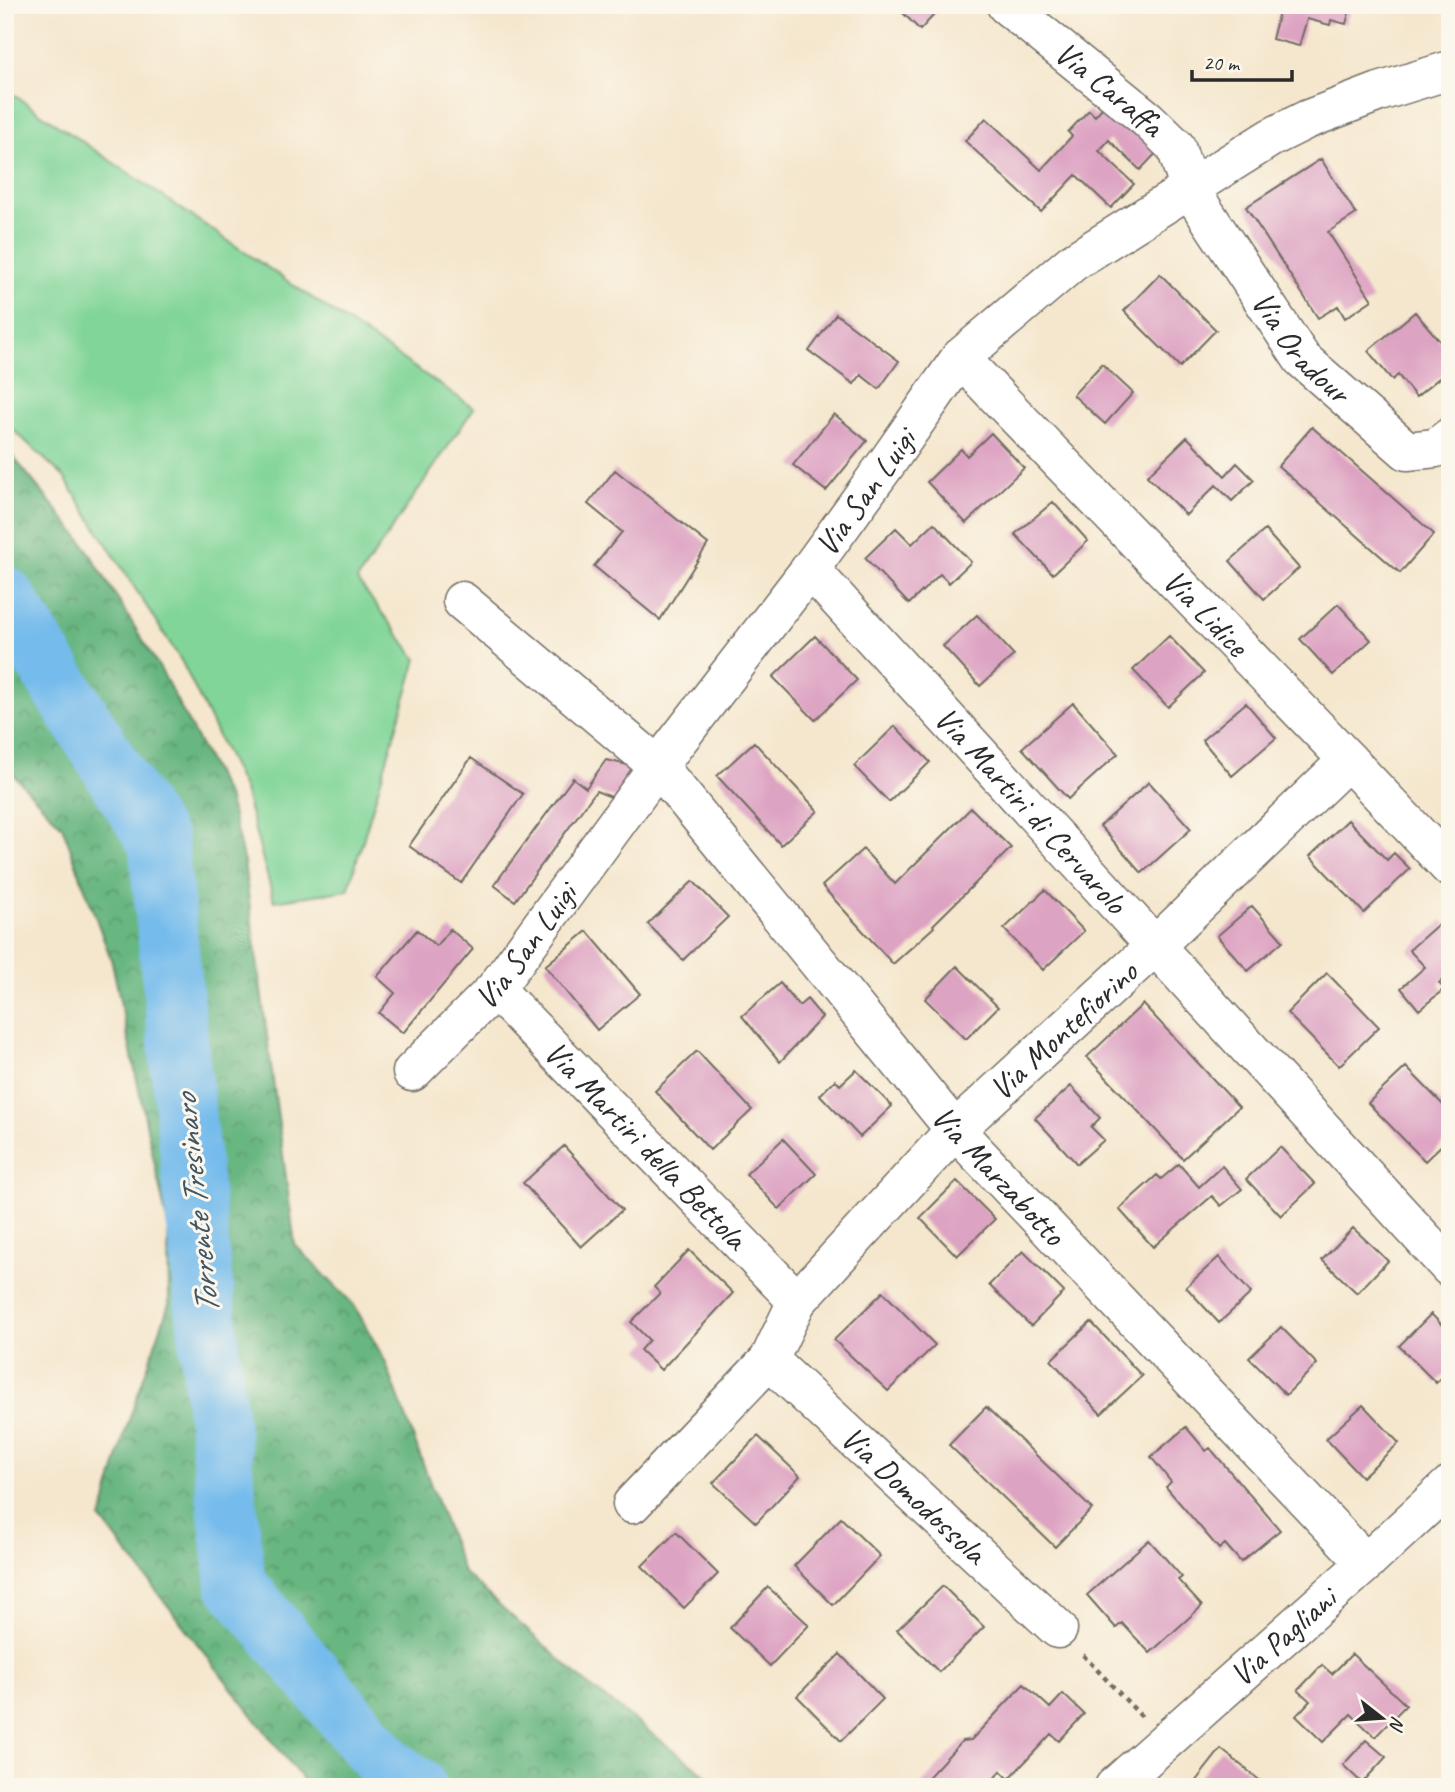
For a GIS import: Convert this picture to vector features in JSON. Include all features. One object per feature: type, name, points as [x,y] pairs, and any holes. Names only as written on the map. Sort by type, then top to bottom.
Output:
[{"type":"street","name":"Via Caraffa","points":[[1006,5],[1147,119],[1175,147],[1189,188]]},
{"type":"street","name":"Via San Luigi","points":[[412,1072],[495,989],[658,766],[810,569],[960,358],[1073,262],[1270,138],[1306,120],[1378,92],[1450,70]]},
{"type":"street","name":"Via Oradour","points":[[1189,188],[1302,359],[1407,450],[1436,448],[1450,437]]},
{"type":"street","name":"Via Lidice","points":[[960,358],[1450,868]]},
{"type":"street","name":"Via Martiri di Cervarolo","points":[[810,569],[1450,1268]]},
{"type":"street","name":"Via Marzabotto","points":[[462,601],[658,766],[956,1130],[1366,1563]]},
{"type":"street","name":"Via Montefiorino","points":[[632,1504],[769,1360],[797,1301],[956,1130],[1155,946],[1348,760]]},
{"type":"street","name":"Via Martiri della Bettola","points":[[495,989],[797,1301]]},
{"type":"street","name":"Via Domodossola","points":[[769,1360],[1058,1629]]},
{"type":"street","name":"Via Pagliani","points":[[1114,1787],[1450,1485]]},
{"type":"path","points":[[1058,1629],[1165,1741]]},
{"type":"green space","points":[[5,89],[474,408],[357,580],[417,659],[348,890],[274,901],[244,790],[182,662],[64,477],[5,422]]},
{"type":"green space","points":[[5,447],[83,542],[162,672],[229,800],[244,863],[295,1245],[354,1305],[385,1361],[463,1572],[588,1685],[722,1787],[308,1787],[101,1519],[126,1429],[169,1304],[168,1227],[112,962],[62,826],[5,766]]},
{"type":"building","points":[[895,5],[943,5],[920,30]]},
{"type":"building","points":[[1259,5],[1351,5],[1346,24],[1331,20],[1330,25],[1307,19],[1299,46],[1272,39],[1279,12]]},
{"type":"building","points":[[1110,99],[1162,147],[1140,170],[1109,140],[1099,151],[1134,184],[1111,208],[1076,175],[1041,212],[965,141],[986,118],[1041,170],[1072,136],[1068,132],[1089,110],[1095,116]]},
{"type":"building","points":[[1321,159],[1356,214],[1328,232],[1372,300],[1345,318],[1338,306],[1318,318],[1246,207]]},
{"type":"building","points":[[1160,274],[1216,330],[1180,367],[1124,311]]},
{"type":"building","points":[[1415,312],[1450,353],[1450,369],[1416,397],[1398,375],[1392,380],[1368,351]]},
{"type":"building","points":[[836,314],[899,361],[879,389],[861,375],[854,384],[809,351]]},
{"type":"building","points":[[1102,364],[1133,393],[1105,424],[1073,395]]},
{"type":"building","points":[[834,414],[867,441],[826,491],[793,465]]},
{"type":"building","points":[[1312,427],[1434,534],[1400,573],[1278,466]]},
{"type":"building","points":[[991,433],[1024,468],[966,523],[927,482],[961,449],[967,456]]},
{"type":"building","points":[[1187,437],[1225,476],[1237,463],[1254,480],[1232,501],[1216,485],[1186,515],[1147,476]]},
{"type":"building","points":[[615,470],[708,544],[660,620],[594,566],[622,532],[588,504]]},
{"type":"building","points":[[1053,502],[1088,541],[1053,574],[1015,534]]},
{"type":"building","points":[[934,523],[971,562],[949,583],[940,574],[909,604],[865,558],[896,528],[912,544]]},
{"type":"building","points":[[1265,530],[1299,568],[1264,599],[1230,561]]},
{"type":"building","points":[[1338,604],[1371,640],[1333,675],[1300,639]]},
{"type":"building","points":[[977,615],[1014,655],[980,686],[943,646]]},
{"type":"building","points":[[815,636],[857,680],[815,720],[773,677]]},
{"type":"building","points":[[1169,636],[1204,673],[1168,707],[1133,670]]},
{"type":"building","points":[[1073,703],[1118,754],[1068,799],[1022,748]]},
{"type":"building","points":[[1246,703],[1276,738],[1232,776],[1202,740]]},
{"type":"building","points":[[895,726],[930,762],[889,802],[854,766]]},
{"type":"building","points":[[754,742],[818,811],[781,845],[717,776]]},
{"type":"building","points":[[471,758],[523,794],[461,883],[409,846]]},
{"type":"building","points":[[606,760],[642,768],[619,800],[596,791],[515,901],[494,885],[573,778],[586,788]]},
{"type":"building","points":[[1149,782],[1191,829],[1142,873],[1100,826]]},
{"type":"building","points":[[971,808],[1011,848],[933,925],[934,927],[893,964],[822,886],[863,849],[895,884]]},
{"type":"building","points":[[1348,820],[1387,860],[1394,853],[1410,869],[1364,913],[1310,856]]},
{"type":"building","points":[[693,881],[728,917],[683,960],[648,924]]},
{"type":"building","points":[[1045,890],[1084,931],[1043,970],[1004,929]]},
{"type":"building","points":[[1252,906],[1283,941],[1248,971],[1217,936]]},
{"type":"building","points":[[1443,920],[1450,928],[1450,974],[1439,983],[1444,989],[1419,1010],[1401,988],[1425,967],[1409,950]]},
{"type":"building","points":[[450,929],[473,949],[403,1033],[379,1013],[395,993],[377,977],[417,930],[436,946]]},
{"type":"building","points":[[587,931],[640,994],[597,1030],[545,966]]},
{"type":"building","points":[[957,966],[998,1007],[966,1039],[925,999]]},
{"type":"building","points":[[1327,973],[1379,1027],[1339,1066],[1287,1013]]},
{"type":"building","points":[[780,983],[799,1006],[807,999],[822,1017],[780,1062],[742,1016]]},
{"type":"building","points":[[1143,1004],[1239,1107],[1183,1159],[1087,1057]]},
{"type":"building","points":[[697,1051],[752,1110],[710,1150],[655,1091]]},
{"type":"building","points":[[1406,1067],[1450,1112],[1450,1137],[1425,1161],[1368,1103]]},
{"type":"building","points":[[856,1070],[892,1106],[860,1137],[820,1095],[835,1080],[840,1085]]},
{"type":"building","points":[[1071,1086],[1100,1118],[1091,1127],[1104,1140],[1077,1164],[1035,1118]]},
{"type":"building","points":[[783,1139],[816,1174],[779,1209],[746,1174]]},
{"type":"building","points":[[564,1146],[622,1210],[581,1247],[523,1183]]},
{"type":"building","points":[[1280,1147],[1315,1184],[1281,1216],[1246,1179]]},
{"type":"building","points":[[1179,1164],[1199,1187],[1222,1166],[1242,1189],[1221,1206],[1212,1196],[1153,1247],[1119,1209],[1157,1175],[1161,1179]]},
{"type":"building","points":[[957,1181],[995,1219],[957,1256],[920,1218]]},
{"type":"building","points":[[1353,1228],[1388,1261],[1357,1293],[1322,1260]]},
{"type":"building","points":[[689,1250],[733,1293],[661,1370],[640,1350],[649,1340],[631,1322],[660,1293],[654,1287]]},
{"type":"building","points":[[1023,1251],[1064,1292],[1031,1326],[989,1285]]},
{"type":"building","points":[[1219,1257],[1251,1293],[1219,1323],[1186,1287]]},
{"type":"building","points":[[883,1292],[935,1345],[888,1391],[834,1340]]},
{"type":"building","points":[[1431,1314],[1450,1333],[1450,1370],[1436,1383],[1399,1346]]},
{"type":"building","points":[[1091,1322],[1142,1376],[1101,1414],[1051,1360]]},
{"type":"building","points":[[1281,1327],[1317,1364],[1286,1395],[1249,1358]]},
{"type":"building","points":[[1363,1405],[1399,1443],[1362,1477],[1326,1439]]},
{"type":"building","points":[[986,1407],[1092,1509],[1055,1547],[949,1445]]},
{"type":"building","points":[[1186,1427],[1206,1451],[1210,1448],[1280,1530],[1241,1562],[1225,1544],[1219,1549],[1166,1487],[1171,1482],[1151,1457]]},
{"type":"building","points":[[758,1436],[800,1476],[756,1523],[713,1483]]},
{"type":"building","points":[[841,1518],[880,1556],[833,1605],[794,1566]]},
{"type":"building","points":[[676,1532],[718,1574],[684,1608],[642,1566]]},
{"type":"building","points":[[1149,1540],[1182,1577],[1178,1580],[1202,1606],[1150,1653],[1122,1623],[1116,1628],[1087,1595]]},
{"type":"building","points":[[943,1586],[984,1627],[939,1672],[897,1630]]},
{"type":"building","points":[[768,1587],[809,1625],[770,1666],[730,1628]]},
{"type":"building","points":[[840,1654],[883,1699],[841,1741],[797,1696]]},
{"type":"building","points":[[1352,1654],[1406,1705],[1375,1737],[1351,1714],[1323,1742],[1296,1716],[1310,1701],[1298,1690],[1322,1665],[1332,1674]]},
{"type":"building","points":[[1024,1684],[1050,1708],[1063,1694],[1084,1714],[1059,1741],[1051,1734],[1009,1779],[1001,1771],[986,1787],[919,1787],[962,1741],[971,1740]]},
{"type":"building","points":[[1366,1740],[1386,1757],[1362,1783],[1343,1765]]},
{"type":"building","points":[[1221,1749],[1268,1787],[1191,1787]]},
{"type":"waterway","name":"Torrente Tresinaro","points":[[5,597],[158,842],[236,1584],[388,1767],[417,1787]]}]
